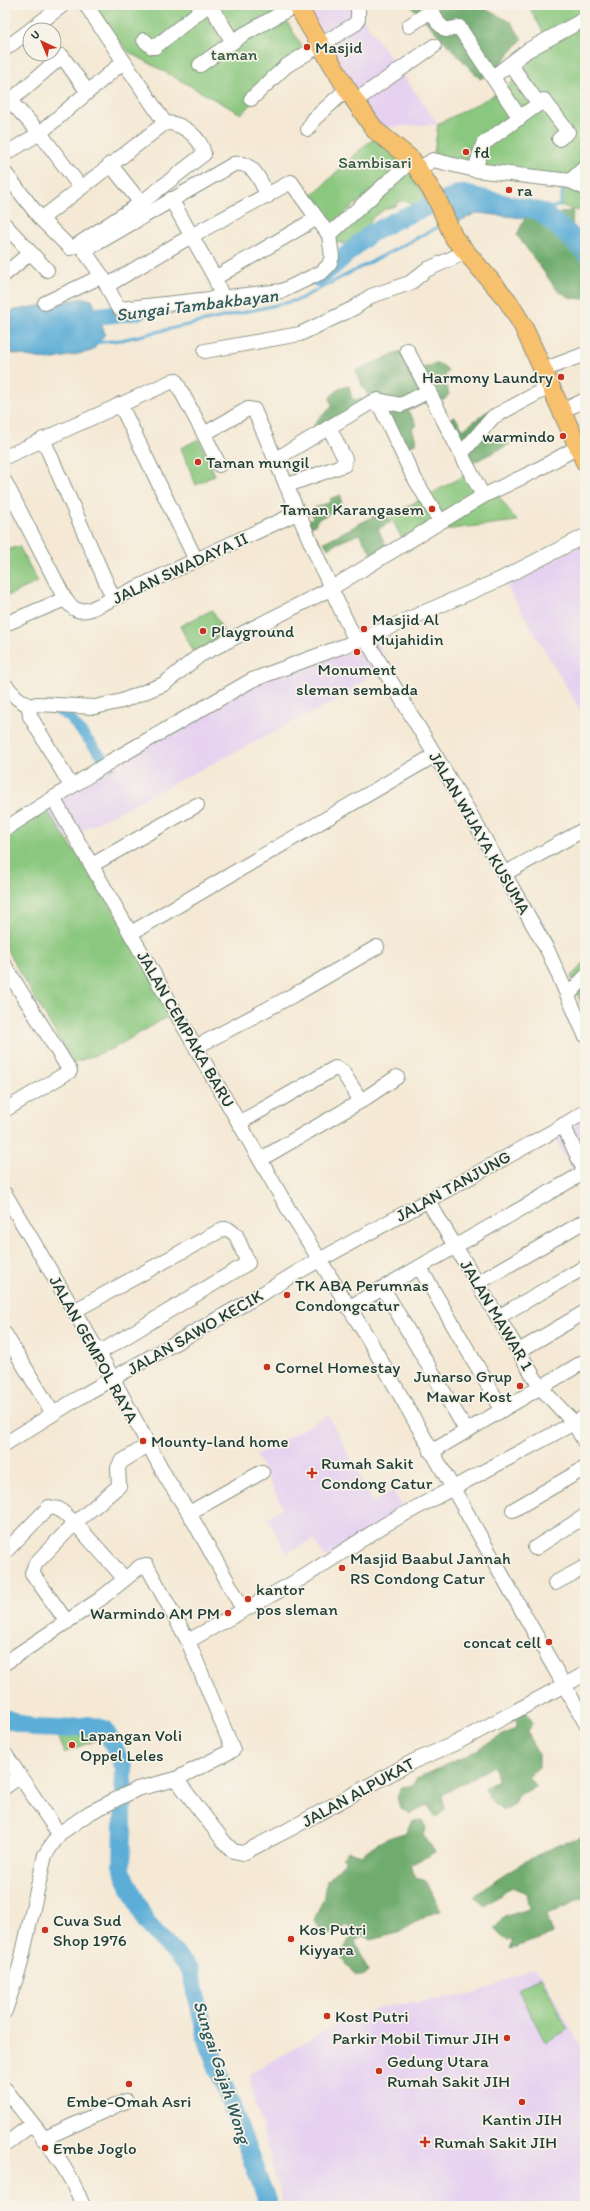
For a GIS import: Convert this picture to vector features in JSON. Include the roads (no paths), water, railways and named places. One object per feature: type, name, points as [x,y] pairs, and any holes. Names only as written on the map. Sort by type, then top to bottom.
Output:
[{"type":"main road","points":[[297,5],[351,95],[376,130],[416,164],[437,199],[454,238],[508,301],[523,326],[549,387],[581,445],[585,462]]},
{"type":"street","points":[[5,49],[62,5]]},
{"type":"street","points":[[86,5],[165,123]]},
{"type":"street","points":[[144,40],[152,47],[155,47],[209,5],[233,42]]},
{"type":"street","points":[[200,65],[233,42],[297,5]]},
{"type":"street","points":[[251,99],[286,66],[355,24],[358,19],[358,5]]},
{"type":"street","points":[[409,26],[432,10],[438,23],[446,30],[459,27],[520,118]]},
{"type":"street","points":[[493,78],[528,50],[585,19]]},
{"type":"street","points":[[308,129],[314,119],[351,95],[434,46]]},
{"type":"street","points":[[81,188],[40,133],[11,100],[62,56],[87,91]]},
{"type":"street","points":[[5,154],[40,133],[87,91],[123,62]]},
{"type":"street","points":[[510,64],[539,104]]},
{"type":"street","points":[[475,170],[483,144],[544,100],[568,132],[559,139]]},
{"type":"street","points":[[5,174],[41,219],[70,248],[74,247],[141,203],[204,154],[202,146],[191,132],[172,122],[165,123],[110,164],[41,219]]},
{"type":"street","points":[[329,235],[416,164],[433,160],[475,170],[565,180],[585,188]]},
{"type":"street","points":[[45,303],[104,280],[268,196],[291,182],[329,235],[332,257],[329,265],[322,272],[282,291],[120,309],[104,280],[85,250],[234,164],[242,163],[253,170],[268,196]]},
{"type":"street","points":[[110,164],[141,203]]},
{"type":"street","points":[[565,180],[585,167]]},
{"type":"street","points":[[171,199],[215,278],[222,298]]},
{"type":"street","points":[[215,278],[317,218]]},
{"type":"street","points":[[6,228],[47,270]]},
{"type":"street","points":[[5,274],[30,252]]},
{"type":"street","points":[[205,351],[300,334],[354,308],[371,296],[410,283],[426,270],[466,252]]},
{"type":"street","points":[[407,350],[462,453],[483,496]]},
{"type":"street","points":[[543,370],[585,354]]},
{"type":"street","points":[[5,457],[175,380],[219,465]]},
{"type":"street","points":[[462,453],[493,418],[549,387]]},
{"type":"street","points":[[276,459],[370,403],[378,400],[401,405],[429,391]]},
{"type":"street","points":[[562,411],[585,400]]},
{"type":"street","points":[[370,403],[374,402],[381,408],[412,474],[440,521]]},
{"type":"street","points":[[120,404],[196,560]]},
{"type":"street","name":"JALAN WIJAYA KUSUMA","points":[[204,434],[250,409],[254,410],[288,485],[297,513],[330,589],[435,755],[504,874],[548,951],[569,994],[585,1034]]},
{"type":"street","points":[[288,485],[344,465],[345,459],[329,427]]},
{"type":"street","points":[[43,439],[113,598]]},
{"type":"street","points":[[5,684],[17,698],[29,706],[37,704],[95,707],[122,700],[155,688],[164,684],[200,655],[330,589],[483,496],[535,471],[581,445]]},
{"type":"street","points":[[5,624],[65,599],[6,485]]},
{"type":"street","name":"JALAN SWADAYA II","points":[[65,599],[74,610],[81,612],[91,609],[297,513]]},
{"type":"street","points":[[5,829],[71,786],[246,683],[361,639],[501,579],[585,536]]},
{"type":"street","points":[[29,706],[30,716],[71,786]]},
{"type":"street","points":[[131,933],[435,755]]},
{"type":"street","name":"JALAN CEMPAKA BARU","points":[[53,798],[239,1123],[348,1308],[368,1338],[431,1452],[566,1685],[585,1722]]},
{"type":"street","points":[[92,865],[197,805]]},
{"type":"street","points":[[504,874],[585,829]]},
{"type":"street","points":[[196,1047],[301,991],[377,947]]},
{"type":"street","points":[[5,966],[70,1071],[5,1110]]},
{"type":"street","points":[[569,994],[585,977]]},
{"type":"street","points":[[239,1123],[335,1068],[342,1071],[361,1101]]},
{"type":"street","points":[[261,1158],[361,1101],[397,1077]]},
{"type":"street","name":"JALAN TANJUNG","points":[[320,1259],[428,1201],[585,1112]]},
{"type":"street","points":[[348,1308],[585,1172],[563,1124]]},
{"type":"street","name":"JALAN GEMPOL RAYA","points":[[5,1194],[99,1353],[148,1445],[189,1513],[243,1609]]},
{"type":"street","name":"JALAN MAWAR 1","points":[[428,1201],[540,1387],[580,1420],[585,1443]]},
{"type":"street","points":[[478,1283],[585,1221]]},
{"type":"street","points":[[74,1311],[223,1229],[228,1229],[236,1234],[248,1263],[99,1353]]},
{"type":"street","name":"JALAN SAWO KECIK","points":[[5,1444],[112,1379],[320,1259]]},
{"type":"street","points":[[498,1317],[585,1267]]},
{"type":"street","points":[[420,1268],[502,1409]]},
{"type":"street","points":[[383,1288],[466,1430]]},
{"type":"street","points":[[518,1351],[585,1312]]},
{"type":"street","points":[[5,1334],[53,1414]]},
{"type":"street","points":[[431,1452],[585,1361]]},
{"type":"street","points":[[188,1641],[243,1609],[302,1578],[386,1524],[580,1420]]},
{"type":"street","points":[[67,1622],[32,1573],[36,1563],[75,1523],[119,1486],[118,1468],[123,1459],[148,1445]]},
{"type":"street","points":[[512,1510],[585,1468]]},
{"type":"street","points":[[189,1513],[262,1472]]},
{"type":"street","points":[[5,1552],[49,1507],[59,1509],[75,1523],[125,1579]]},
{"type":"street","points":[[535,1548],[585,1516]]},
{"type":"street","points":[[5,1663],[99,1600],[141,1566],[146,1566],[188,1641],[233,1750],[176,1779],[137,1789],[89,1813],[59,1834],[45,1856],[20,1966],[5,2011]]},
{"type":"street","points":[[555,1583],[585,1567]]},
{"type":"street","name":"JALAN ALPUKAT","points":[[176,1779],[233,1852],[243,1853],[412,1762],[458,1742],[585,1674]]},
{"type":"street","points":[[5,1754],[59,1834]]},
{"type":"street","points":[[5,1787],[20,1776]]},
{"type":"street","points":[[5,2089],[43,2139],[72,2181],[83,2206]]},
{"type":"street","points":[[43,2139],[126,2101]]},
{"type":"street","points":[[5,2145],[32,2124]]},
{"type":"water","points":[[460,195],[529,209],[525,218],[477,213],[450,225],[443,205]]},
{"type":"water","points":[[84,298],[92,300],[105,334],[92,351],[49,360],[5,352],[5,312]]},
{"type":"waterway","points":[[531,214],[560,205],[564,183]]},
{"type":"waterway","name":"Sungai Tambakbayan","points":[[318,278],[370,234],[396,220],[460,193],[543,212],[585,247]]},
{"type":"waterway","points":[[524,213],[531,214],[585,263]]},
{"type":"waterway","points":[[94,343],[121,340],[298,300],[442,225]]},
{"type":"waterway","name":"Sungai Tambakbayan","points":[[73,319],[139,311]]},
{"type":"waterway","points":[[49,706],[69,717],[104,759],[111,764]]},
{"type":"waterway","points":[[528,902],[554,943]]},
{"type":"waterway","name":"Sungai Gajah Wong","points":[[5,1718],[33,1728],[63,1729],[89,1725],[105,1729],[124,1768],[122,1870],[146,1922],[190,1970],[208,2043],[269,2206]]},
{"type":"place","name":"Masjid","points":[[307,47]]},
{"type":"place","name":"fd","points":[[466,152]]},
{"type":"place","name":"ra","points":[[509,190]]},
{"type":"place","name":"Harmony Laundry","points":[[561,377]]},
{"type":"place","name":"warmindo","points":[[563,436]]},
{"type":"place","name":"Taman mungil","points":[[198,462]]},
{"type":"place","name":"Taman Karangasem","points":[[432,509]]},
{"type":"place","name":"Masjid Al Mujahidin","points":[[364,629]]},
{"type":"place","name":"Playground","points":[[203,631]]},
{"type":"place","name":"Monument sleman sembada","points":[[357,652]]},
{"type":"place","name":"TK ABA Perumnas Condongcatur","points":[[287,1295]]},
{"type":"place","name":"Cornel Homestay","points":[[267,1367]]},
{"type":"place","name":"Junarso Grup Mawar Kost","points":[[520,1386]]},
{"type":"place","name":"Mounty-land home","points":[[143,1441]]},
{"type":"place","name":"Rumah Sakit Condong Catur","points":[[312,1473]]},
{"type":"place","name":"Masjid Baabul Jannah RS Condong Catur","points":[[342,1568]]},
{"type":"place","name":"kantor pos sleman","points":[[248,1599]]},
{"type":"place","name":"Warmindo AM PM","points":[[228,1613]]},
{"type":"place","name":"concat cell","points":[[549,1642]]},
{"type":"place","name":"Lapangan Voli Oppel Leles","points":[[72,1745]]},
{"type":"place","name":"Cuva Sud Shop 1976","points":[[45,1930]]},
{"type":"place","name":"Kos Putri Kiyyara","points":[[291,1939]]},
{"type":"place","name":"Kost Putri","points":[[327,2016]]},
{"type":"place","name":"Parkir Mobil Timur JIH","points":[[507,2038]]},
{"type":"place","name":"Gedung Utara Rumah Sakit JIH","points":[[379,2071]]},
{"type":"place","name":"Embe-Omah Asri","points":[[129,2084]]},
{"type":"place","name":"Kantin JIH","points":[[522,2102]]},
{"type":"place","name":"Rumah Sakit JIH","points":[[425,2142]]},
{"type":"place","name":"Embe Joglo","points":[[45,2148]]},
{"type":"park label","name":"taman","points":[[234,54]]},
{"type":"park label","name":"Sambisari","points":[[375,162]]}]
